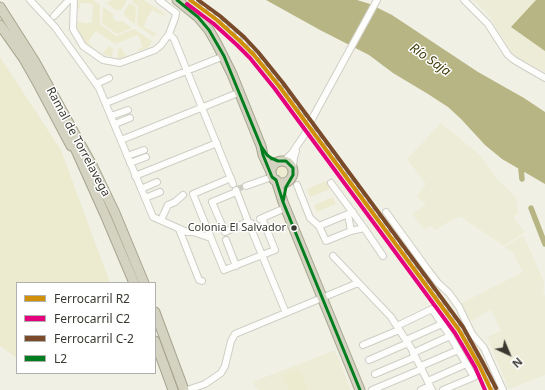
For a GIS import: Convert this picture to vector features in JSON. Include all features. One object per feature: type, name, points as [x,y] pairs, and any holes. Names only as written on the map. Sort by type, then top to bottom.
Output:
[{"type":"highway","points":[[0,0],[64,108],[85,148],[93,167]]},
{"type":"highway","points":[[177,0],[198,17],[209,30],[224,56],[261,146],[267,155],[290,164],[293,168],[292,183],[284,205]]},
{"type":"highway","name":"Ramal de Torrelavega","points":[[0,7],[35,62],[93,167],[115,213],[144,282]]},
{"type":"highway","name":"Ramal de Torrelavega","points":[[0,17],[23,52],[73,144],[106,216],[134,282]]},
{"type":"highway","points":[[0,25],[20,53],[37,82],[106,216]]},
{"type":"highway","points":[[261,146],[263,155],[273,176],[360,390]]},
{"type":"highway","points":[[281,161],[272,167],[273,176],[282,183],[292,183]]},
{"type":"highway","points":[[156,315],[179,378],[185,390]]},
{"type":"highway","points":[[156,344],[172,386]]},
{"type":"street","points":[[30,0],[54,27],[96,84],[112,116],[152,215],[155,218],[179,229],[211,238]]},
{"type":"street","points":[[54,16],[69,0]]},
{"type":"street","points":[[74,0],[73,29],[83,46],[103,60],[120,63],[155,50],[161,45],[168,34],[176,13],[159,0]]},
{"type":"street","points":[[293,168],[294,157],[304,134],[377,0]]},
{"type":"street","points":[[464,0],[488,24],[508,55],[545,78]]},
{"type":"street","points":[[168,34],[174,39],[188,71],[286,313]]},
{"type":"street","points":[[106,103],[224,56]]},
{"type":"street","points":[[96,84],[109,78]]},
{"type":"street","points":[[121,140],[238,93]]},
{"type":"street","points":[[112,116],[128,110]]},
{"type":"street","points":[[115,124],[130,118]]},
{"type":"street","points":[[135,176],[216,143]]},
{"type":"street","points":[[281,161],[292,154],[298,146]]},
{"type":"street","points":[[127,156],[144,150]]},
{"type":"street","points":[[130,163],[146,157]]},
{"type":"street","points":[[246,186],[273,176]]},
{"type":"street","points":[[141,189],[156,182]]},
{"type":"street","points":[[292,183],[310,218],[319,226],[326,241],[351,231],[364,228]]},
{"type":"street","points":[[331,183],[350,213],[364,228],[383,256]]},
{"type":"street","points":[[235,187],[212,202],[225,232],[250,225]]},
{"type":"street","points":[[235,187],[194,194],[224,270],[275,250],[261,219],[284,205]]},
{"type":"street","points":[[145,198],[160,192]]},
{"type":"street","points":[[161,220],[168,205],[175,202],[183,195]]},
{"type":"street","points":[[386,212],[438,283],[449,293],[472,334],[484,348],[503,390]]},
{"type":"street","points":[[319,226],[350,213]]},
{"type":"street","points":[[350,213],[351,231]]},
{"type":"street","points":[[179,229],[199,280],[202,281]]},
{"type":"street","points":[[224,236],[236,266]]},
{"type":"street","points":[[333,256],[388,314],[407,342],[430,386]]},
{"type":"street","points":[[185,390],[205,384],[221,373],[230,341],[235,334],[358,283]]},
{"type":"street","points":[[363,345],[432,309],[474,377],[443,390]]},
{"type":"street","points":[[369,360],[442,324]]},
{"type":"street","points":[[375,374],[450,336]]},
{"type":"street","points":[[372,390],[458,350]]},
{"type":"street","points":[[422,390],[466,364]]},
{"type":"street","points":[[205,384],[208,390]]},
{"type":"shaded area","points":[[79,0],[93,0],[100,5],[100,24],[116,36],[134,29],[152,41],[149,47],[139,51],[138,49],[143,47],[138,35],[115,44],[96,31],[88,42],[92,47],[86,43],[77,28],[78,21],[92,23],[93,4],[80,3],[80,9],[78,8]]},
{"type":"shaded area","points":[[113,0],[127,1],[121,10],[116,10],[106,3]]},
{"type":"shaded area","points":[[134,0],[144,0],[165,14],[164,16],[152,10],[146,20],[144,27],[156,33],[154,37],[137,25],[138,6],[132,2]]},
{"type":"shaded area","points":[[471,0],[545,0],[545,72],[513,55],[488,14],[476,2]]},
{"type":"shaded area","points":[[130,3],[136,7],[135,24],[127,18],[127,16],[125,17],[124,12]]},
{"type":"shaded area","points":[[103,7],[113,14],[113,18],[116,21],[122,21],[132,28],[117,34],[102,23]]},
{"type":"shaded area","points":[[109,46],[113,48],[112,57],[102,54]]},
{"type":"shaded area","points":[[121,47],[127,56],[121,59],[117,58],[118,50]]},
{"type":"shaded area","points":[[0,57],[61,150],[110,282],[16,282],[16,357],[0,346]]},
{"type":"shaded area","points":[[441,123],[480,155],[497,179],[516,197],[518,214],[515,215],[514,219],[525,232],[504,246],[461,217],[455,218],[435,230],[431,226],[424,229],[412,214],[426,205],[417,196],[426,184],[407,159]]},
{"type":"shaded area","points":[[280,165],[284,165],[288,171],[284,177],[280,177],[276,173],[276,169]]},
{"type":"shaded area","points":[[326,181],[330,189],[310,197],[307,189]]},
{"type":"shaded area","points":[[333,197],[336,204],[317,212],[314,205]]},
{"type":"shaded area","points":[[523,235],[544,281],[545,375],[509,389],[487,337],[501,331],[491,310],[469,322],[460,304],[523,272],[513,253],[505,247]]},
{"type":"shaded area","points":[[335,350],[351,390],[258,390],[252,382]]},
{"type":"shaded area","points":[[299,368],[308,390],[289,390],[282,375]]},
{"type":"water","name":"Río Saja","points":[[266,0],[357,0],[370,4],[392,15],[478,72],[524,98],[545,112],[545,184],[502,159],[485,145],[448,107],[393,73],[369,55]]},
{"type":"water","points":[[536,0],[545,0],[545,51],[511,27]]},
{"type":"waterway","points":[[521,169],[522,179]]},
{"type":"waterway","points":[[531,208],[545,244]]},
{"type":"tunnel","points":[[237,189],[246,186]]},
{"type":"railway","points":[[195,0],[242,39],[267,66],[281,84],[461,328],[482,363],[494,390]]},
{"type":"rail line","name":"R2","points":[[190,0],[217,20],[240,41],[254,55],[279,86],[459,330],[491,390]]},
{"type":"rail line","name":"C-2","points":[[198,0],[220,16],[244,37],[283,83],[463,327],[496,388]]},
{"type":"rail line","name":"C2","points":[[187,4],[214,24],[237,45],[250,58],[275,89],[455,333],[475,367],[485,390]]},
{"type":"transit line","name":"L2","points":[[177,0],[198,17],[209,30],[224,56],[261,146],[272,177],[276,180],[283,202],[360,390]]},
{"type":"transit line","name":"L2","points":[[261,146],[271,158],[278,161],[286,161],[293,168],[293,175],[286,187],[283,202]]},
{"type":"place","name":"Colonia El Salvador","points":[[294,228]]}]
